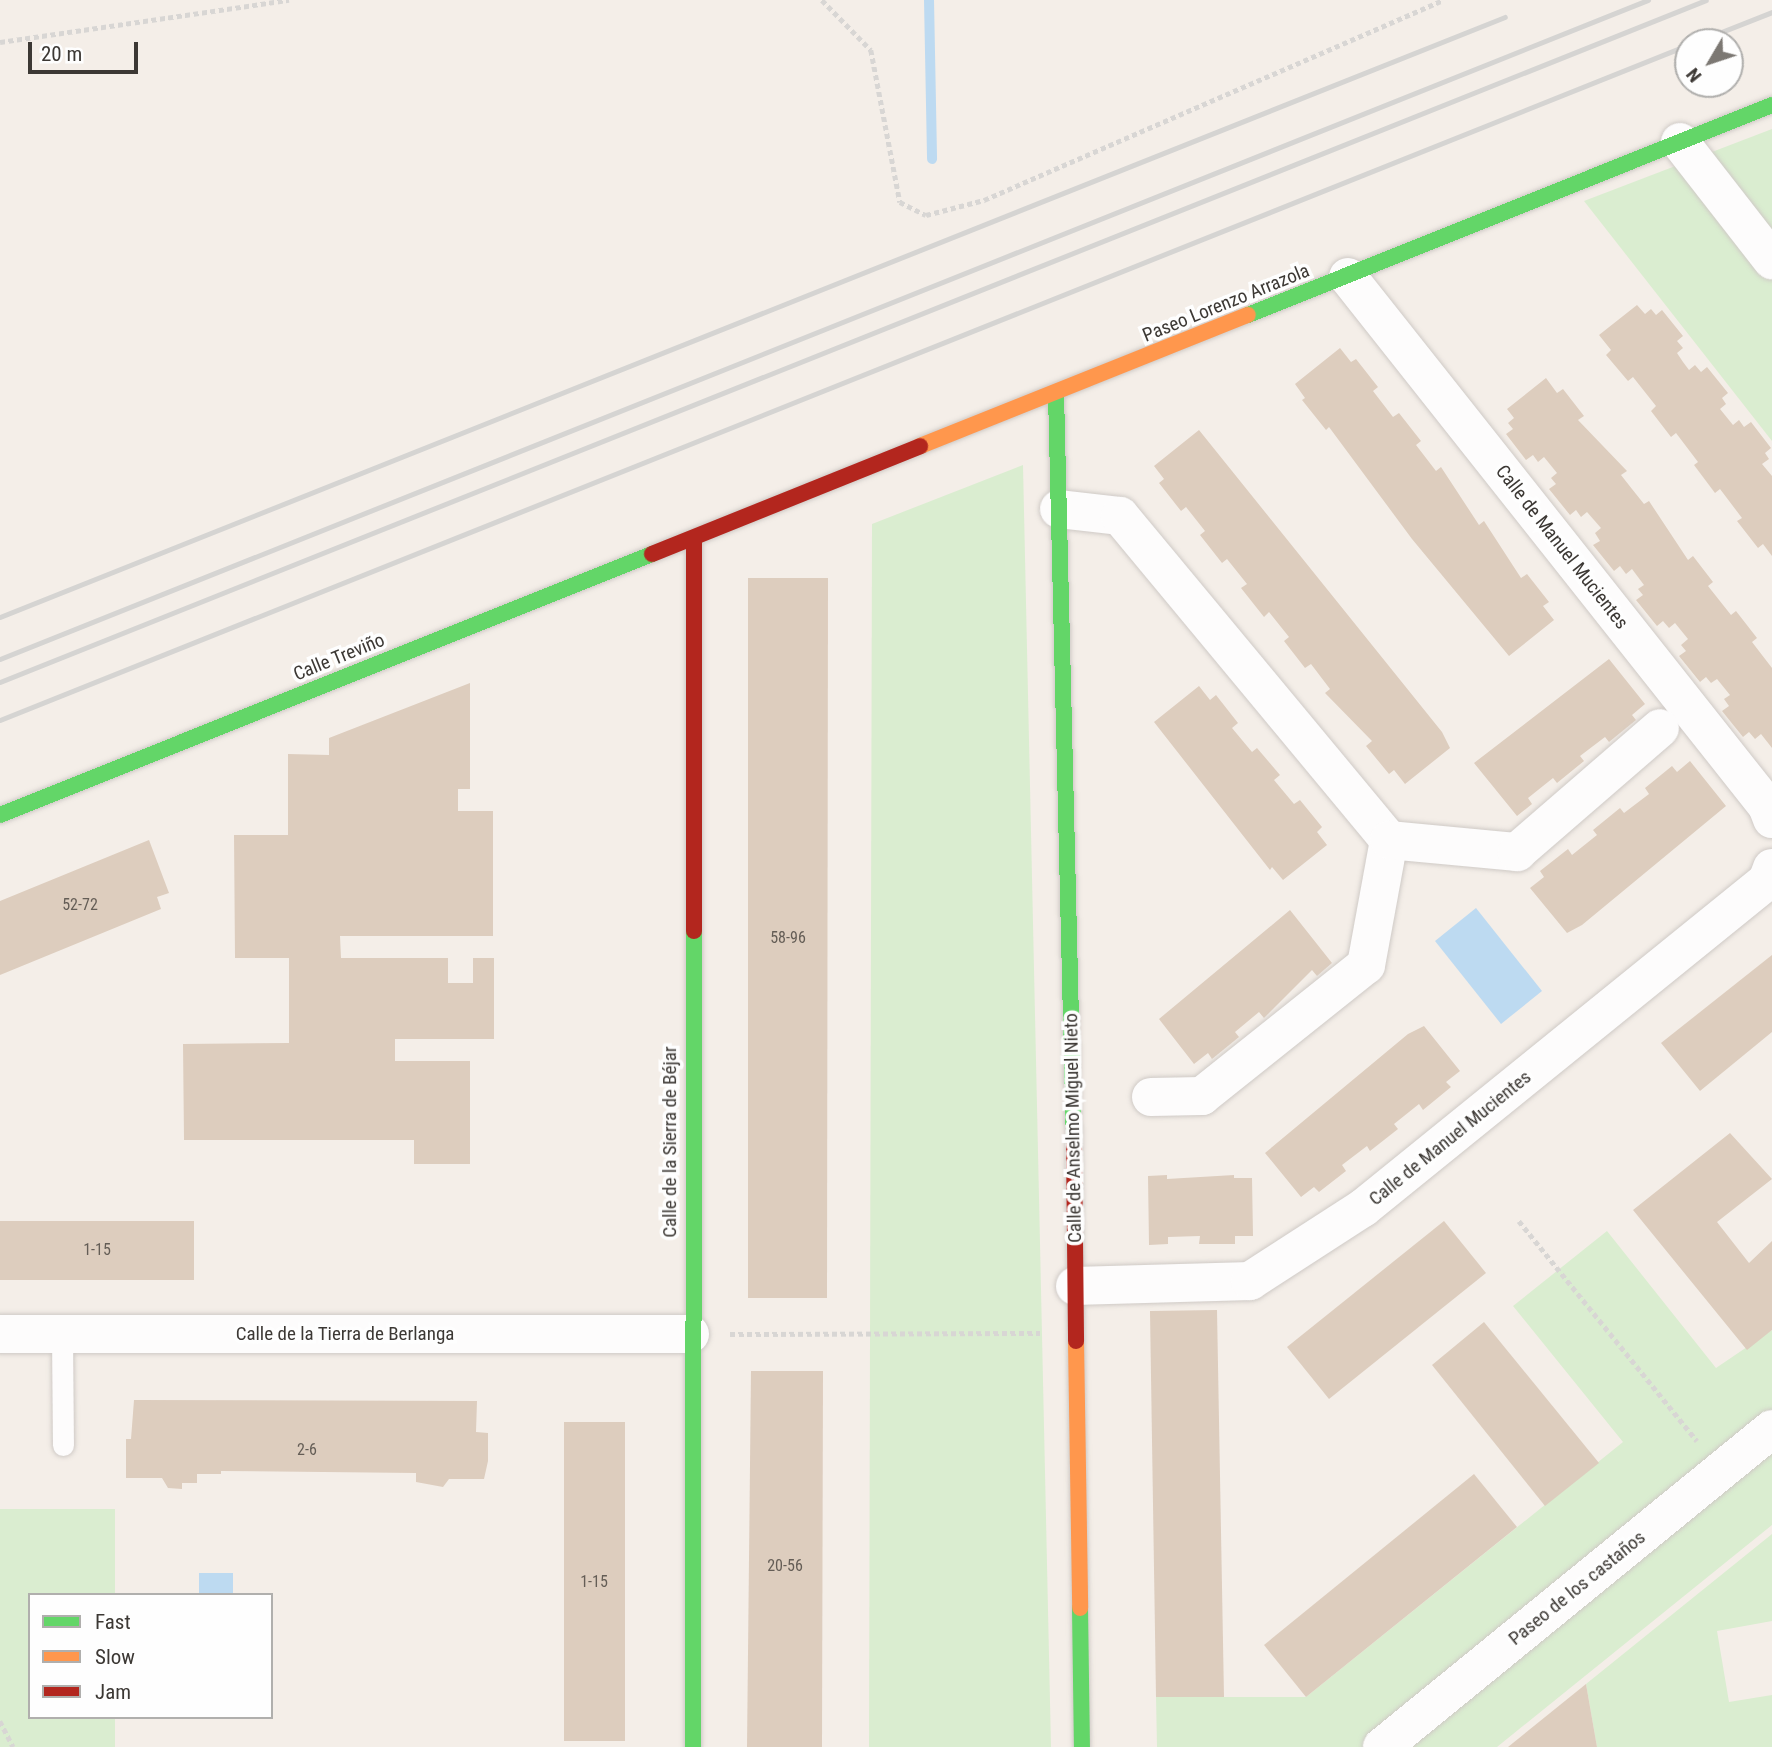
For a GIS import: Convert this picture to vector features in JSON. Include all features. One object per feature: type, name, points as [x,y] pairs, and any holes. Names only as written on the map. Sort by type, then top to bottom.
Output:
[{"type":"street","name":"Paseo Lorenzo Arrazola","points":[[694,538],[1772,105]]},
{"type":"street","points":[[1680,142],[1772,260]]},
{"type":"street","name":"Calle de Manuel Mucientes","points":[[1348,277],[1751,786],[1772,819]]},
{"type":"street","name":"Calle de Anselmo Miguel Nieto","points":[[1056,393],[1082,1747]]},
{"type":"street","points":[[1059,509],[1120,516],[1389,840],[1517,852],[1660,728]]},
{"type":"street","name":"Calle Treviño","points":[[0,816],[694,538]]},
{"type":"street","name":"Calle de la Sierra de Béjar","points":[[693,1747],[690,1335],[694,538]]},
{"type":"street","points":[[1151,1097],[1202,1096],[1366,965],[1389,840]]},
{"type":"street","name":"Calle de Manuel Mucientes","points":[[1075,1286],[1250,1281],[1363,1208],[1767,881],[1772,869]]},
{"type":"street","name":"Calle de la Tierra de Berlanga","points":[[0,1334],[690,1335]]},
{"type":"street","name":"Paseo de los castaños","points":[[1382,1747],[1772,1429]]},
{"type":"lane","points":[[62,1334],[63,1445]]},
{"type":"path","points":[[0,42],[289,0]]},
{"type":"path","points":[[822,0],[871,50],[900,202],[926,215],[984,200],[1443,0]]},
{"type":"path","points":[[1519,1221],[1721,1471]]},
{"type":"path","points":[[690,1335],[1075,1332]]},
{"type":"path","points":[[0,1721],[13,1747]]},
{"type":"green space","points":[[1772,129],[1772,441],[1584,201]]},
{"type":"green space","points":[[1023,465],[1051,1747],[869,1747],[872,524]]},
{"type":"green space","points":[[1607,1231],[1716,1368],[1772,1330],[1772,1525],[1497,1747],[1157,1747],[1156,1697],[1306,1697],[1623,1442],[1513,1306]]},
{"type":"green space","points":[[0,1509],[115,1509],[115,1593],[28,1593],[28,1719],[115,1719],[115,1747],[0,1747]]},
{"type":"green space","points":[[1772,1534],[1772,1621],[1717,1631],[1729,1702],[1772,1695],[1772,1747],[1597,1747],[1586,1684]]},
{"type":"water","points":[[1476,908],[1542,991],[1501,1024],[1435,941]]},
{"type":"water","points":[[199,1573],[233,1573],[233,1593],[199,1593]]},
{"type":"building","points":[[1637,305],[1645,314],[1651,309],[1656,315],[1662,310],[1683,336],[1677,341],[1683,348],[1677,353],[1689,370],[1695,365],[1701,372],[1707,367],[1728,393],[1722,398],[1726,404],[1720,409],[1733,425],[1739,420],[1744,427],[1751,422],[1771,448],[1765,453],[1769,459],[1762,464],[1772,476],[1772,556],[1763,544],[1758,548],[1737,521],[1742,518],[1720,489],[1715,493],[1694,465],[1698,462],[1676,433],[1671,437],[1651,411],[1656,406],[1633,377],[1628,381],[1606,355],[1611,350],[1599,335]]},
{"type":"building","points":[[1340,348],[1351,362],[1356,359],[1378,387],[1373,391],[1393,417],[1399,413],[1421,441],[1416,445],[1436,471],[1441,467],[1479,525],[1484,521],[1521,578],[1527,574],[1549,602],[1543,606],[1554,620],[1509,656],[1412,539],[1329,427],[1326,430],[1302,400],[1305,398],[1295,384]]},
{"type":"building","points":[[1546,378],[1557,393],[1563,389],[1584,416],[1578,420],[1627,471],[1621,475],[1644,504],[1649,501],[1688,560],[1693,556],[1713,582],[1708,586],[1731,615],[1736,611],[1757,638],[1752,642],[1772,668],[1772,748],[1761,734],[1755,739],[1749,732],[1743,737],[1722,711],[1729,706],[1724,699],[1730,695],[1717,679],[1711,683],[1706,677],[1700,682],[1679,656],[1686,651],[1681,645],[1688,639],[1675,623],[1669,628],[1663,621],[1657,626],[1636,600],[1643,595],[1638,589],[1644,585],[1632,569],[1626,574],[1620,566],[1614,571],[1593,545],[1600,541],[1595,533],[1601,528],[1587,512],[1581,517],[1576,510],[1570,515],[1549,489],[1556,484],[1551,478],[1557,473],[1544,457],[1538,462],[1533,455],[1526,460],[1506,434],[1513,429],[1508,423],[1514,418],[1507,409]]},
{"type":"building","points":[[1199,430],[1442,732],[1450,748],[1405,784],[1394,770],[1389,774],[1366,746],[1372,741],[1325,693],[1330,689],[1311,664],[1305,668],[1284,641],[1289,637],[1269,612],[1264,617],[1241,588],[1247,584],[1227,559],[1222,563],[1200,535],[1205,531],[1186,507],[1181,511],[1159,483],[1164,479],[1154,466]]},
{"type":"building","points":[[748,578],[828,578],[827,1298],[748,1298]]},
{"type":"building","points":[[1609,659],[1645,704],[1632,715],[1636,720],[1609,742],[1605,737],[1580,756],[1584,761],[1557,783],[1553,778],[1528,798],[1532,804],[1517,816],[1474,763]]},
{"type":"building","points":[[470,683],[470,789],[458,789],[458,811],[493,811],[493,936],[340,936],[341,958],[448,958],[448,983],[473,983],[473,958],[494,958],[494,1039],[395,1039],[395,1061],[470,1061],[470,1164],[414,1164],[414,1140],[184,1140],[183,1044],[289,1043],[289,958],[235,958],[234,835],[288,835],[288,754],[329,755],[329,738]]},
{"type":"building","points":[[1199,686],[1210,700],[1216,695],[1238,723],[1232,728],[1252,752],[1257,748],[1280,775],[1274,780],[1294,804],[1300,800],[1322,827],[1317,832],[1327,845],[1283,880],[1272,867],[1270,870],[1154,722]]},
{"type":"building","points":[[1690,761],[1726,806],[1582,925],[1567,933],[1530,888],[1544,877],[1540,871],[1568,849],[1572,855],[1597,835],[1593,830],[1620,808],[1624,813],[1649,794],[1645,788],[1672,766],[1677,772]]},
{"type":"building","points":[[149,840],[169,893],[157,897],[161,909],[0,975],[0,901]]},
{"type":"building","points":[[1290,910],[1332,963],[1317,976],[1312,970],[1264,1018],[1259,1012],[1235,1032],[1239,1037],[1212,1059],[1208,1053],[1194,1064],[1159,1019]]},
{"type":"building","points":[[1772,955],[1772,1032],[1700,1091],[1661,1043]]},
{"type":"building","points":[[1424,1026],[1460,1071],[1446,1082],[1451,1087],[1423,1110],[1419,1104],[1394,1124],[1398,1129],[1370,1151],[1367,1146],[1342,1165],[1346,1171],[1319,1192],[1314,1187],[1301,1197],[1265,1153],[1408,1034]]},
{"type":"building","points":[[1730,1133],[1772,1179],[1717,1222],[1749,1263],[1772,1241],[1772,1330],[1747,1350],[1633,1210]]},
{"type":"building","points":[[1167,1175],[1167,1179],[1234,1175],[1234,1178],[1252,1178],[1253,1236],[1235,1236],[1235,1244],[1199,1244],[1200,1236],[1168,1237],[1168,1244],[1149,1245],[1148,1176]]},
{"type":"building","points":[[0,1221],[194,1221],[194,1280],[0,1280]]},
{"type":"building","points":[[1444,1221],[1486,1273],[1329,1399],[1287,1347]]},
{"type":"building","points":[[1217,1310],[1224,1697],[1156,1697],[1150,1311]]},
{"type":"building","points":[[1484,1322],[1599,1463],[1545,1506],[1432,1365]]},
{"type":"building","points":[[751,1371],[823,1371],[822,1747],[747,1747]]},
{"type":"building","points":[[134,1400],[477,1401],[476,1432],[488,1433],[488,1461],[484,1479],[449,1479],[443,1487],[416,1482],[416,1473],[221,1471],[221,1474],[197,1474],[197,1483],[182,1483],[182,1489],[168,1488],[162,1478],[126,1478],[126,1439],[131,1439]]},
{"type":"building","points":[[564,1422],[625,1422],[625,1741],[564,1741]]},
{"type":"building","points":[[1474,1474],[1517,1527],[1306,1697],[1264,1645]]},
{"type":"building","points":[[1586,1684],[1597,1747],[1508,1747]]},
{"type":"waterway","points":[[929,0],[932,159]]},
{"type":"railway","points":[[0,659],[1648,0]]},
{"type":"railway","points":[[0,682],[1706,0]]},
{"type":"railway","points":[[1731,28],[1772,12]]},
{"type":"railway","points":[[0,617],[1505,17]]},
{"type":"railway","points":[[0,720],[1674,51]]},
{"type":"traffic: fast","points":[[1248,315],[1772,105]]},
{"type":"traffic: fast","points":[[1056,393],[1074,1145]]},
{"type":"traffic: fast","points":[[0,815],[652,554]]},
{"type":"traffic: fast","points":[[693,1747],[694,931]]},
{"type":"traffic: fast","points":[[1080,1608],[1082,1747]]},
{"type":"traffic: slow","points":[[920,446],[1248,315]]},
{"type":"traffic: slow","points":[[1076,1341],[1080,1608]]},
{"type":"traffic: jam","points":[[652,554],[920,446]]},
{"type":"traffic: jam","points":[[694,538],[694,931]]},
{"type":"traffic: jam","points":[[1074,1145],[1076,1341]]}]
